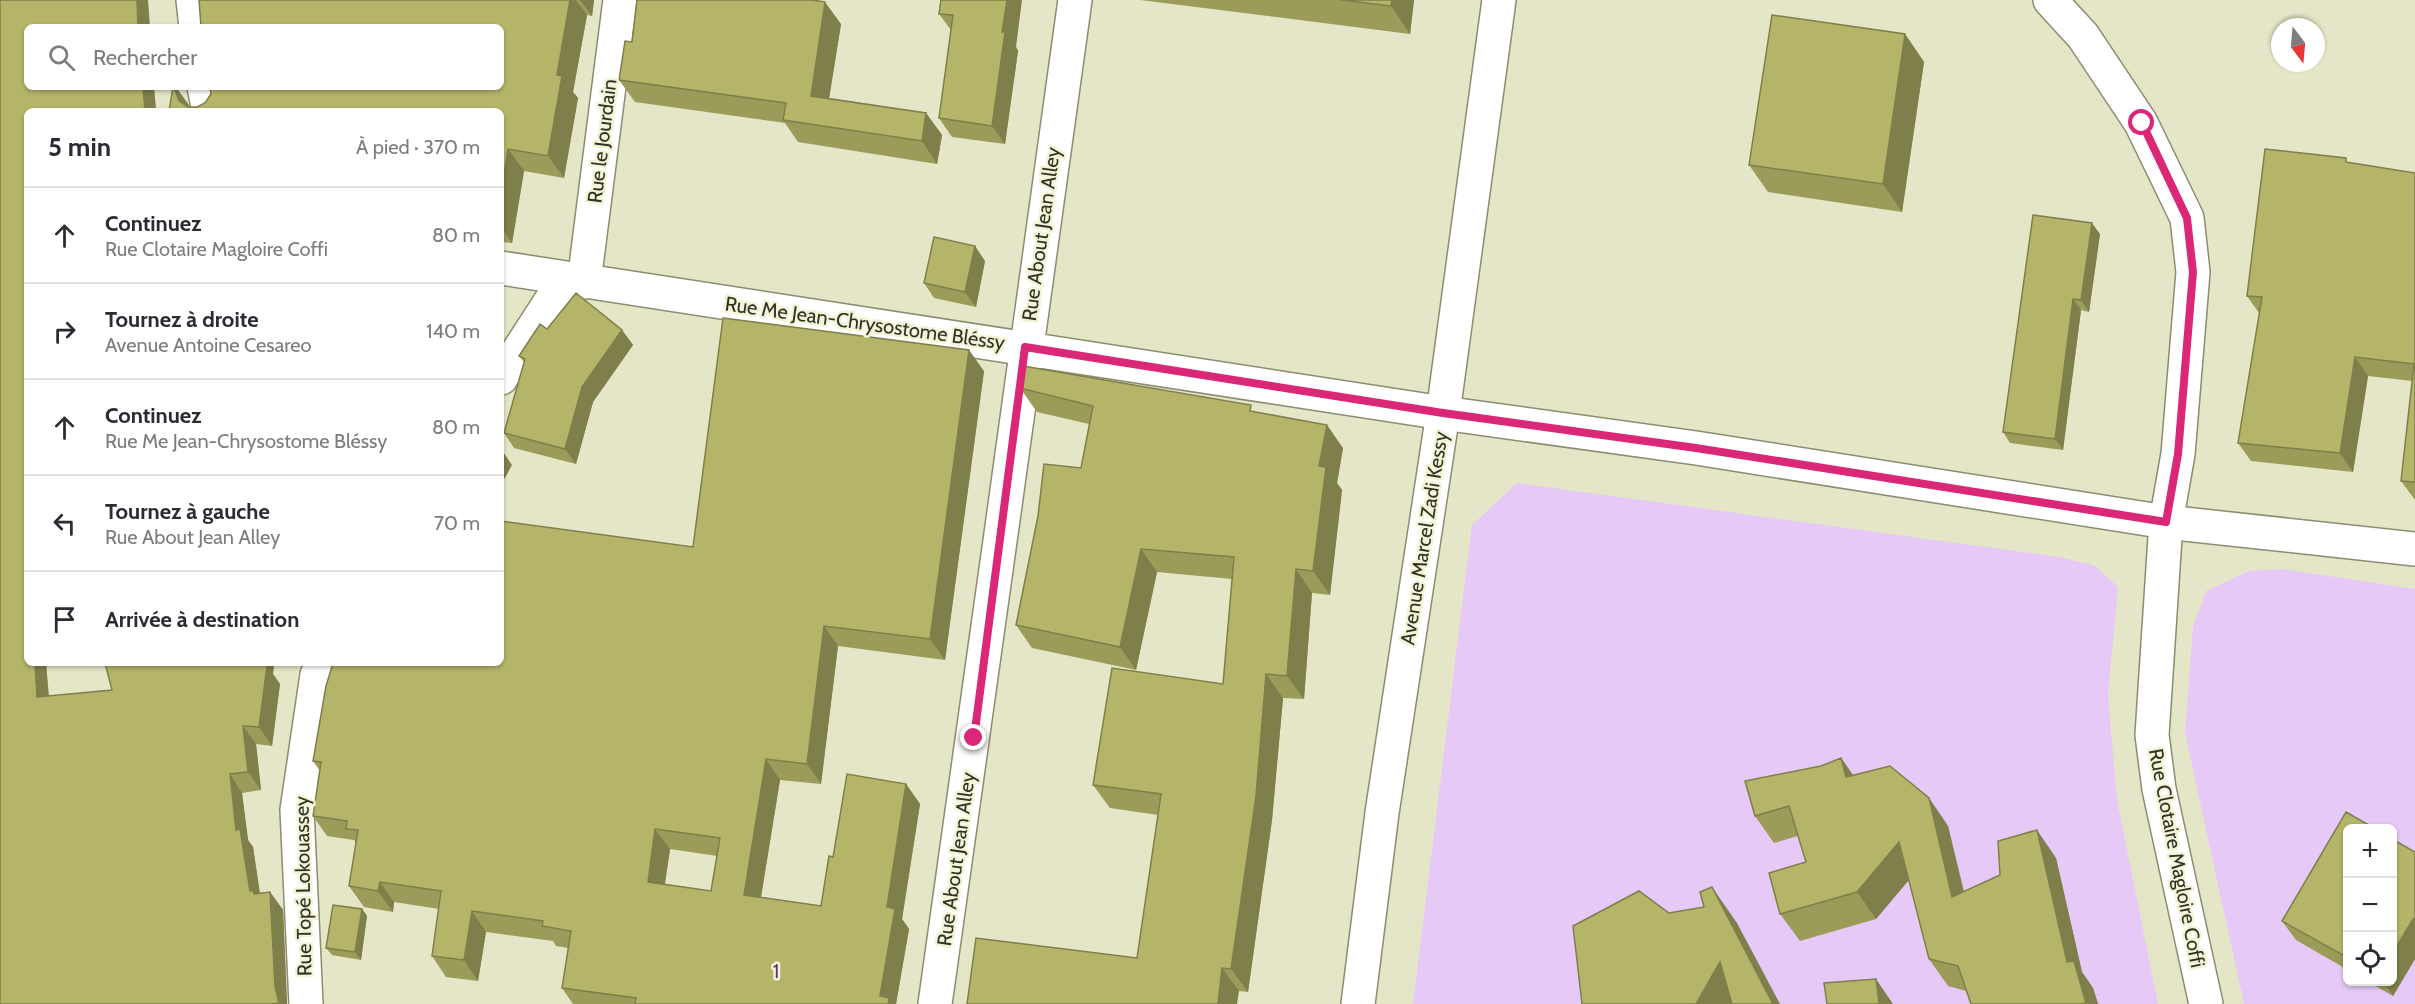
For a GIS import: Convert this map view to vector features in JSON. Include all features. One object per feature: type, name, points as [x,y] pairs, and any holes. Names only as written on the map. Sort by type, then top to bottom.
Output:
[{"type":"street","points":[[193,0],[196,24]]},
{"type":"street","name":"Rue le Jourdain","points":[[574,280],[620,0]]},
{"type":"street","name":"Rue About Jean Alley","points":[[935,1004],[975,726],[1025,347],[1076,0]]},
{"type":"street","name":"Avenue Marcel Zadi Kessy","points":[[1358,1004],[1382,813],[1443,413],[1499,0]]},
{"type":"street","name":"Rue Clotaire Magloire Coffi","points":[[2050,0],[2083,36],[2142,123],[2187,218],[2193,272],[2178,454],[2166,522],[2152,735],[2159,789],[2206,1004]]},
{"type":"street","points":[[205,90],[208,108]]},
{"type":"street","name":"Rue Me Jean-Chrysostome Bléssy","points":[[504,268],[1443,413],[1696,448],[2166,522],[2415,549]]},
{"type":"street","points":[[504,374],[574,280]]},
{"type":"street","name":"Rue Topé Lokouassey","points":[[306,1004],[297,810],[317,675],[322,666]]},
{"type":"shaded area","points":[[1517,483],[2059,557],[2094,565],[2118,587],[2108,695],[2117,800],[2158,1004],[1413,1004],[1472,525]]},
{"type":"shaded area","points":[[2283,569],[2415,589],[2415,1004],[2244,1004],[2185,733],[2193,627],[2206,591],[2249,571]]},
{"type":"building","points":[[0,0],[137,0],[138,24],[24,24],[24,90],[143,90],[145,108],[24,108],[24,666],[35,666],[37,697],[112,690],[106,666],[267,666],[259,727],[243,726],[248,772],[230,774],[236,830],[240,829],[250,891],[253,890],[254,894],[270,892],[275,987],[279,1003],[0,1004]]},
{"type":"building","points":[[199,0],[570,0],[557,75],[562,76],[548,156],[508,149],[504,175],[504,108],[170,108],[172,90],[175,90],[179,101],[188,107],[197,107],[205,103],[211,94],[210,90],[504,90],[504,24],[201,24]]},
{"type":"building","points":[[637,0],[813,0],[825,2],[811,96],[926,113],[922,141],[783,120],[786,103],[619,80],[625,41],[632,42]]},
{"type":"building","points":[[941,0],[1007,0],[992,126],[939,118],[953,15],[939,14]]},
{"type":"building","points":[[1341,0],[1392,0],[1391,6]]},
{"type":"building","points":[[1772,15],[1905,34],[1883,184],[1749,165]]},
{"type":"building","points":[[2265,149],[2346,158],[2346,162],[2415,173],[2415,482],[2401,481],[2414,364],[2355,357],[2340,453],[2238,443],[2262,297],[2247,296]]},
{"type":"building","points":[[2033,215],[2092,223],[2081,300],[2073,299],[2055,439],[2003,432]]},
{"type":"building","points":[[934,237],[975,246],[965,292],[924,283]]},
{"type":"building","points":[[576,293],[622,330],[582,387],[565,449],[504,433],[525,359],[519,356],[540,324],[547,329]]},
{"type":"building","points":[[723,318],[969,350],[930,639],[824,626],[807,764],[766,759],[744,895],[821,906],[829,856],[833,857],[847,774],[906,784],[887,907],[895,909],[880,996],[889,998],[888,1004],[635,1004],[636,998],[562,988],[571,931],[542,926],[543,921],[472,911],[464,960],[432,956],[441,891],[380,882],[378,891],[349,886],[358,830],[346,829],[347,821],[313,816],[321,762],[313,761],[326,686],[332,666],[504,666],[504,521],[693,547]],"holes":[[[655,829],[720,838],[711,891],[648,882]]]},
{"type":"building","points":[[1023,366],[1251,405],[1250,411],[1327,425],[1319,466],[1326,467],[1313,571],[1296,569],[1287,676],[1266,674],[1256,796],[1231,969],[1222,968],[1218,1004],[967,1004],[976,938],[1137,958],[1161,794],[1093,785],[1112,668],[1223,684],[1234,557],[1141,549],[1120,647],[1016,625],[1038,516],[1044,464],[1081,468],[1093,406],[1020,388]]},
{"type":"building","points":[[1841,758],[1846,777],[1890,766],[1929,798],[1952,897],[2000,875],[1998,841],[2037,830],[2067,962],[2074,961],[2086,1003],[1971,1004],[1958,966],[1929,959],[1899,842],[1857,892],[1780,914],[1769,873],[1806,862],[1789,806],[1755,816],[1745,781],[1821,766]]},
{"type":"building","points":[[2346,812],[2367,824],[2343,824],[2343,955],[2282,921]]},
{"type":"building","points":[[2397,842],[2415,852],[2415,920],[2413,919],[2397,946]]},
{"type":"building","points":[[1712,887],[1773,1004],[1732,1004],[1720,962],[1696,1004],[1582,1004],[1573,926],[1639,891],[1669,913],[1704,907],[1700,892]]},
{"type":"building","points":[[333,905],[362,909],[355,952],[326,948]]},
{"type":"building","points":[[1876,979],[1879,1004],[1827,1004],[1824,983]]},
{"type":"route","points":[[974,738],[1025,347],[1443,413],[1696,448],[2166,522],[2178,454],[2193,272],[2187,218],[2142,123]]},
{"type":"park label","name":"1","points":[[776,971]]}]
